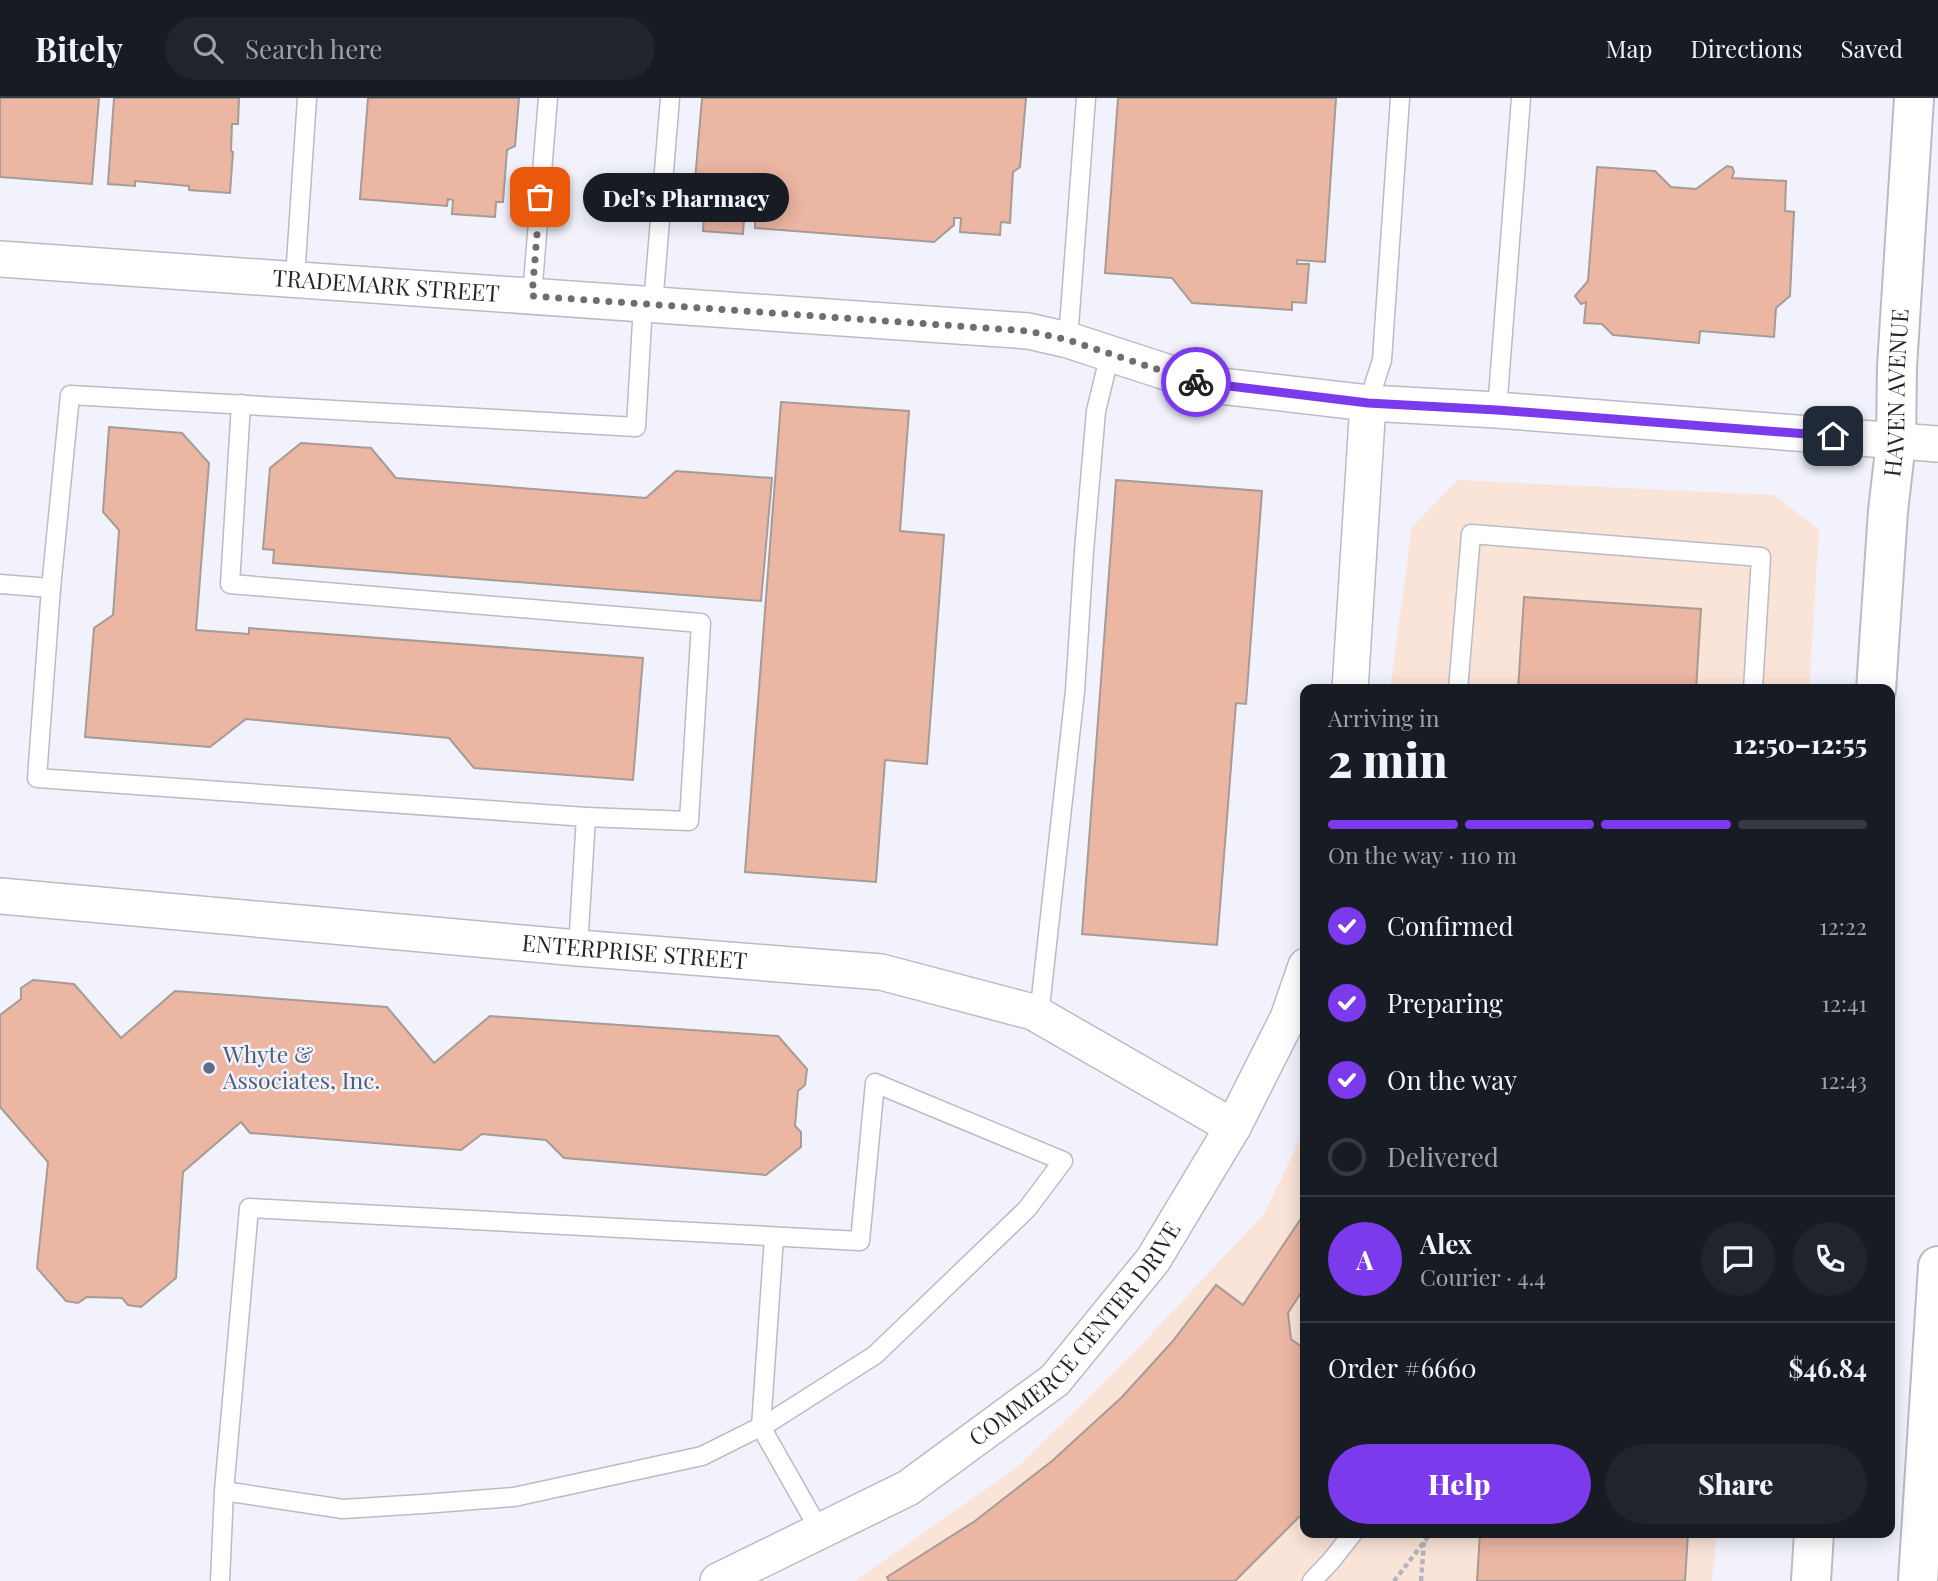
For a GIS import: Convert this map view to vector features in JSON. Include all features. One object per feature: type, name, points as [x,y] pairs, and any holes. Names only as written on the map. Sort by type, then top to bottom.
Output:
[{"type":"main road","name":"HAVEN AVENUE","points":[[1876,684],[1888,511],[1896,442],[1897,367],[1914,98]]},
{"type":"main road","points":[[1918,1581],[1938,1266]]},
{"type":"main road","points":[[1811,1581],[1814,1538]]},
{"type":"street","name":"TRADEMARK STREET","points":[[0,259],[1028,331],[1068,340],[1203,384],[1368,403],[1497,410],[1938,444]]},
{"type":"street","points":[[1350,684],[1368,403]]},
{"type":"street","name":"ENTERPRISE STREET","points":[[0,896],[578,948],[881,972],[1033,1012],[1233,1127]]},
{"type":"street","name":"COMMERCE CENTER DRIVE","points":[[718,1581],[908,1488],[1055,1380],[1153,1260],[1233,1127],[1298,1010]]},
{"type":"lane","points":[[295,278],[307,98]]},
{"type":"lane","points":[[532,296],[548,98]]},
{"type":"lane","points":[[241,404],[230,584],[701,623],[689,821],[586,817],[37,778],[51,588],[70,395],[241,404],[636,427],[670,98]]},
{"type":"lane","points":[[1068,340],[1086,98]]},
{"type":"lane","points":[[1368,403],[1382,360],[1400,98]]},
{"type":"lane","points":[[1497,410],[1521,98]]},
{"type":"lane","points":[[1039,1016],[1075,691],[1096,411],[1110,354]]},
{"type":"lane","points":[[1458,684],[1471,534],[1761,557],[1753,684]]},
{"type":"lane","points":[[0,584],[51,588]]},
{"type":"lane","points":[[578,948],[586,817]]},
{"type":"lane","points":[[220,1581],[224,1492],[249,1208],[860,1241],[875,1083],[1063,1161],[1027,1209],[875,1355],[761,1427],[702,1456],[514,1497],[343,1509],[224,1492]]},
{"type":"lane","points":[[774,1237],[761,1427],[820,1531]]},
{"type":"lane","points":[[1311,1581],[1349,1538]]},
{"type":"path","points":[[1394,1581],[1427,1538]]},
{"type":"path","points":[[1421,1581],[1424,1542]]},
{"type":"shaded area","points":[[1458,480],[1774,495],[1819,530],[1809,684],[1391,684],[1412,527]]},
{"type":"shaded area","points":[[1300,1139],[1300,1538],[1716,1538],[1712,1581],[855,1581],[1020,1465],[1141,1345],[1264,1214]]},
{"type":"building","points":[[0,98],[99,98],[92,184],[0,177]]},
{"type":"building","points":[[114,98],[239,98],[238,124],[232,124],[230,193],[189,190],[189,186],[135,181],[135,186],[108,184]]},
{"type":"building","points":[[368,98],[519,98],[515,146],[507,150],[503,202],[496,202],[495,217],[452,214],[453,200],[448,199],[447,206],[360,199]]},
{"type":"building","points":[[702,98],[1026,98],[1020,167],[1013,172],[1010,223],[1001,222],[1000,235],[960,232],[961,218],[954,218],[954,225],[934,242],[755,228],[755,220],[744,219],[743,234],[703,231],[704,217],[692,216]]},
{"type":"building","points":[[1118,98],[1336,98],[1325,262],[1297,260],[1297,264],[1309,264],[1306,303],[1292,302],[1292,310],[1192,303],[1172,278],[1105,273]]},
{"type":"building","points":[[1727,166],[1732,167],[1732,178],[1786,181],[1785,211],[1794,212],[1790,296],[1776,308],[1774,337],[1700,331],[1699,343],[1613,335],[1602,324],[1584,323],[1586,302],[1581,304],[1575,296],[1588,281],[1597,167],[1655,171],[1671,187],[1696,189]]},
{"type":"building","points":[[781,402],[909,411],[900,531],[944,535],[927,764],[885,760],[876,882],[745,872]]},
{"type":"building","points":[[109,427],[182,433],[209,463],[196,630],[249,634],[249,628],[643,658],[633,780],[474,768],[449,738],[246,719],[210,747],[85,737],[94,628],[113,615],[119,530],[103,512]]},
{"type":"building","points":[[301,443],[371,448],[396,478],[646,498],[676,471],[772,478],[761,601],[273,563],[274,550],[263,549],[270,468]]},
{"type":"building","points":[[1116,480],[1262,491],[1246,704],[1236,703],[1217,945],[1082,934]]},
{"type":"building","points":[[1524,597],[1701,609],[1696,684],[1518,684]]},
{"type":"building","points":[[33,980],[74,984],[121,1038],[175,991],[387,1007],[434,1063],[490,1016],[778,1036],[807,1069],[805,1085],[798,1091],[795,1126],[801,1132],[801,1147],[766,1175],[564,1158],[546,1140],[482,1134],[461,1150],[250,1133],[241,1122],[183,1172],[176,1278],[141,1307],[128,1305],[122,1298],[87,1297],[78,1303],[66,1301],[37,1268],[48,1162],[0,1107],[0,1015],[21,999],[21,988]]},
{"type":"building","points":[[1300,1220],[1300,1294],[1288,1313],[1291,1339],[1300,1346],[1300,1516],[1235,1581],[889,1581],[887,1577],[975,1521],[1052,1461],[1122,1397],[1172,1342],[1216,1285],[1243,1305]]},
{"type":"building","points":[[1480,1538],[1688,1538],[1685,1581],[1477,1581]]},
{"type":"way so far","points":[[540,197],[532,296],[1028,331],[1068,340],[1196,382]]},
{"type":"place","name":"Del’s Pharmacy","points":[[540,197]]},
{"type":"place","name":"Whyte & Associates, Inc.","points":[[209,1068]]},
{"type":"route","points":[[1196,382],[1368,403],[1497,410],[1833,436]]}]
